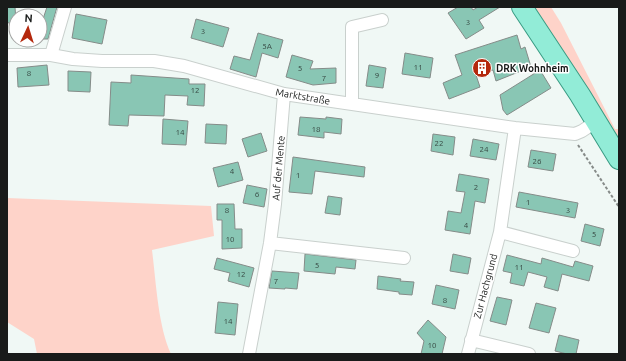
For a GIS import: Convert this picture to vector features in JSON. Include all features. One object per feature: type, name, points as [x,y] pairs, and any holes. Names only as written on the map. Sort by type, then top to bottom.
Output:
[{"type":"main road","points":[[522,7],[619,158]]},
{"type":"street","points":[[51,55],[65,7]]},
{"type":"street","points":[[352,104],[352,27],[382,20]]},
{"type":"street","name":"Marktstraße","points":[[7,55],[51,55],[73,59],[102,61],[154,61],[184,66],[284,94],[515,128],[575,134]]},
{"type":"street","name":"Auf der Mente","points":[[249,354],[270,243],[275,204],[284,94]]},
{"type":"street","points":[[575,134],[596,122]]},
{"type":"street","name":"Zur Hachgrund","points":[[468,354],[500,232],[515,128]]},
{"type":"street","points":[[500,232],[572,251]]},
{"type":"street","points":[[270,243],[404,258]]},
{"type":"street","points":[[471,340],[529,354]]},
{"type":"path","points":[[575,134],[579,148],[619,207]]},
{"type":"shaded area","points":[[522,7],[551,7],[561,23],[615,129],[619,129],[619,159]]},
{"type":"shaded area","points":[[7,198],[211,206],[214,236],[152,250],[160,317],[171,354],[37,354],[34,339],[7,322]]},
{"type":"building","points":[[7,7],[15,7],[8,8],[7,23]]},
{"type":"building","points":[[57,7],[48,39],[48,8],[47,8]]},
{"type":"building","points":[[458,7],[471,7],[473,10],[478,7],[500,7],[479,20],[484,28],[466,39],[448,13]]},
{"type":"building","points":[[76,14],[107,20],[102,44],[72,38]]},
{"type":"building","points":[[196,19],[229,28],[223,47],[191,38]]},
{"type":"building","points":[[258,33],[283,40],[278,58],[262,53],[256,77],[230,69],[234,56],[250,60]]},
{"type":"building","name":"DRK Wohnheim","points":[[517,35],[521,49],[525,47],[531,67],[496,81],[493,70],[476,75],[480,87],[449,99],[443,83],[462,75],[455,55]]},
{"type":"building","points":[[405,53],[433,58],[430,78],[402,74]]},
{"type":"building","points":[[292,55],[313,61],[310,69],[336,68],[336,83],[313,85],[286,77]]},
{"type":"building","points":[[47,65],[49,85],[18,87],[17,68]]},
{"type":"building","points":[[369,65],[386,68],[383,88],[366,86]]},
{"type":"building","name":"DRK Wohnheim","points":[[540,70],[551,88],[507,115],[503,110],[500,95]]},
{"type":"building","points":[[68,71],[91,72],[90,92],[68,91]]},
{"type":"building","points":[[131,75],[189,79],[189,84],[205,84],[204,106],[187,105],[188,96],[165,95],[164,116],[129,115],[128,126],[109,125],[111,82],[131,83]]},
{"type":"building","points":[[300,117],[326,119],[326,117],[342,119],[341,134],[324,132],[324,138],[298,135]]},
{"type":"building","points":[[163,119],[188,121],[186,145],[162,144]]},
{"type":"building","points":[[206,124],[227,125],[226,144],[205,143]]},
{"type":"building","points":[[261,133],[267,151],[248,157],[242,139]]},
{"type":"building","points":[[433,134],[455,137],[453,155],[431,151]]},
{"type":"building","points":[[473,139],[499,144],[496,160],[470,156]]},
{"type":"building","points":[[531,150],[556,154],[553,171],[528,167]]},
{"type":"building","points":[[293,157],[365,167],[364,177],[315,171],[312,194],[289,192]]},
{"type":"building","points":[[238,162],[243,180],[218,187],[213,168]]},
{"type":"building","points":[[459,174],[489,179],[485,203],[475,201],[470,234],[445,230],[448,211],[461,213],[465,192],[456,191]]},
{"type":"building","points":[[247,185],[267,189],[264,207],[243,203]]},
{"type":"building","points":[[519,192],[578,203],[575,218],[516,207]]},
{"type":"building","points":[[328,196],[342,198],[340,215],[325,213]]},
{"type":"building","points":[[217,204],[234,204],[235,229],[242,229],[242,248],[222,249],[222,220],[217,220]]},
{"type":"building","points":[[585,224],[604,229],[600,246],[581,241]]},
{"type":"building","points":[[305,254],[356,260],[355,269],[336,267],[335,274],[304,271]]},
{"type":"building","points":[[453,254],[471,258],[468,274],[450,271]]},
{"type":"building","points":[[507,255],[541,264],[542,258],[573,267],[575,261],[593,266],[589,281],[562,274],[558,291],[544,287],[547,277],[528,272],[524,286],[510,283],[512,273],[503,271]]},
{"type":"building","points":[[217,258],[254,268],[249,287],[228,281],[230,273],[214,269]]},
{"type":"building","points":[[272,271],[299,273],[297,289],[269,288]]},
{"type":"building","points":[[378,276],[401,279],[400,281],[414,282],[412,295],[399,294],[399,292],[377,289]]},
{"type":"building","points":[[436,285],[459,290],[455,309],[432,304]]},
{"type":"building","points":[[497,297],[512,300],[506,325],[490,321]]},
{"type":"building","points":[[218,302],[238,304],[235,335],[215,333]]},
{"type":"building","points":[[536,303],[556,308],[549,333],[529,328]]},
{"type":"building","points":[[428,320],[446,337],[442,354],[421,354],[424,341],[417,333]]},
{"type":"building","points":[[559,335],[579,340],[576,354],[567,354],[555,351]]},
{"type":"place","name":"DRK Wohnheim","points":[[482,68]]}]
